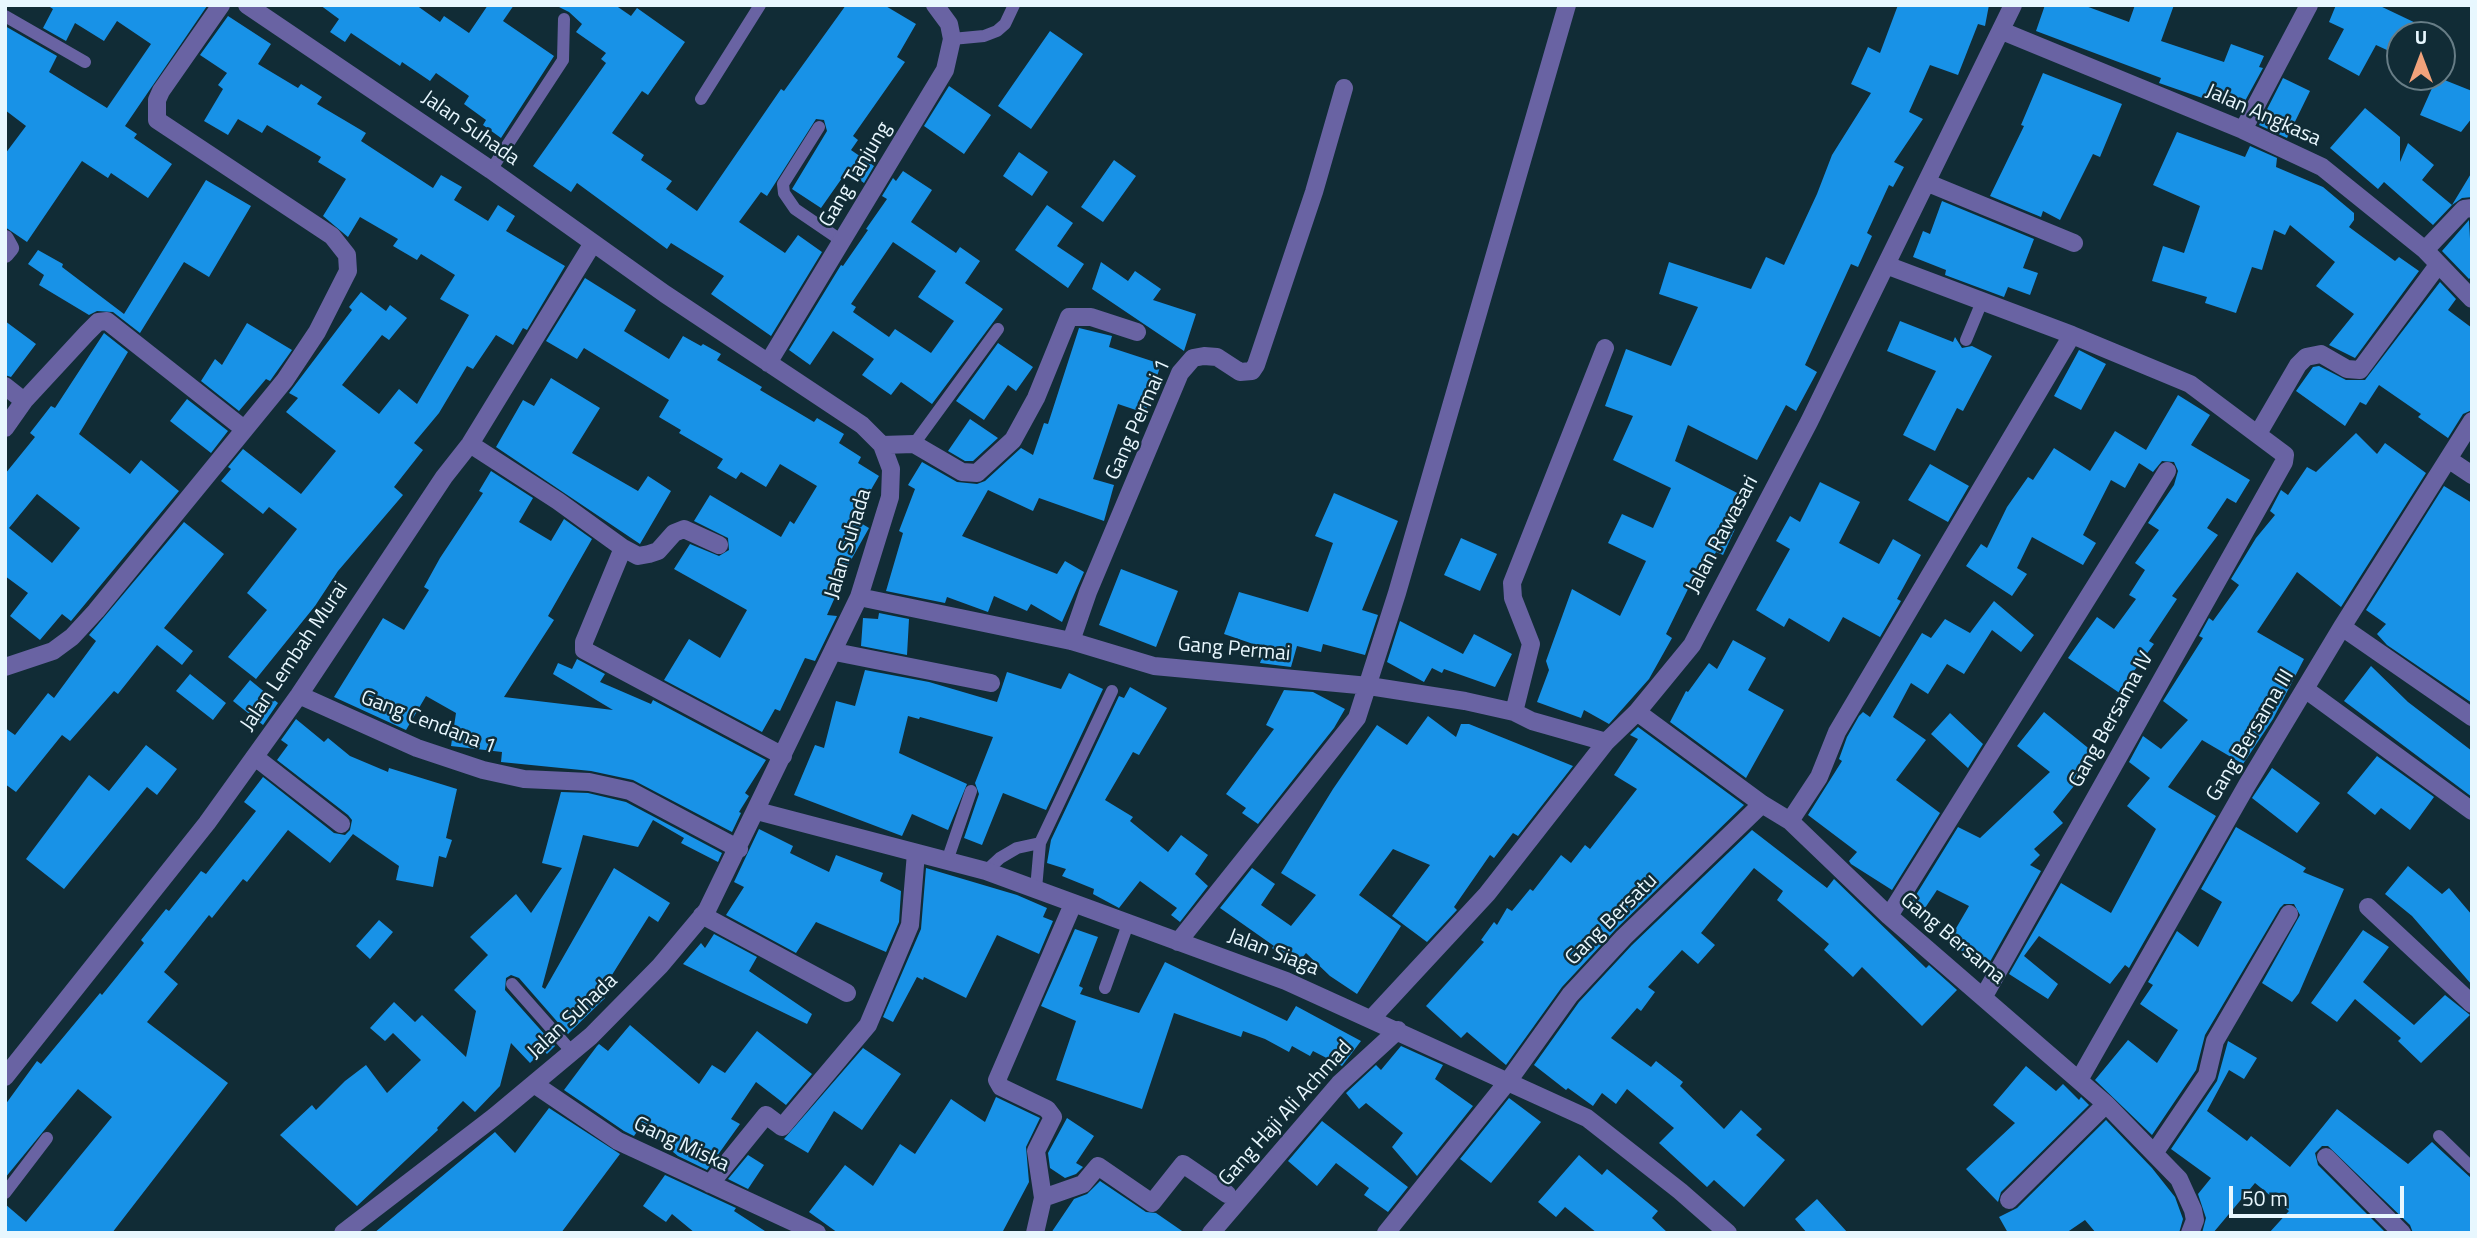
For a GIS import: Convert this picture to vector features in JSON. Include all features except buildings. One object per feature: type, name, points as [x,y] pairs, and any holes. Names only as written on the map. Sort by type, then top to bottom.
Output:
[{"type":"street","points":[[5,667],[53,651],[72,637],[285,380],[339,293],[348,263],[342,247],[332,236],[157,120],[157,100],[161,91],[221,5]]},
{"type":"street","name":"Jalan Suhada","points":[[247,5],[862,425],[882,445],[891,469],[890,497],[859,597],[739,849],[702,915],[660,966],[572,1052],[343,1233]]},
{"type":"street","points":[[935,5],[950,24],[952,39]]},
{"type":"street","points":[[1178,942],[1335,749],[1357,718],[1369,686],[1567,5]]},
{"type":"street","name":"Jalan Rawasari","points":[[1372,1018],[1487,894],[1606,741],[1637,712],[1692,645],[1809,422],[2013,5]]},
{"type":"street","points":[[2243,130],[2309,5]]},
{"type":"street","name":"Jalan Angkasa","points":[[2002,31],[2243,130],[2322,167],[2425,250],[2472,299]]},
{"type":"street","name":"Gang Tanjung","points":[[768,363],[934,90],[948,63],[952,39]]},
{"type":"street","name":"Gang Permai 1","points":[[1071,641],[1088,592],[1180,373],[1193,358],[1204,356],[1217,357],[1240,372],[1252,371],[1256,365],[1314,192],[1344,88]]},
{"type":"street","points":[[1928,183],[2074,243]]},
{"type":"street","points":[[2425,250],[2464,209],[2472,208]]},
{"type":"street","points":[[5,239],[10,248],[5,254]]},
{"type":"street","name":"Jalan Lembah Murai","points":[[5,1076],[255,757],[299,695],[444,477],[470,443],[593,243]]},
{"type":"street","points":[[1886,265],[1981,304],[2072,335],[2190,384],[2259,432],[2298,365],[2306,357],[2321,354],[2347,369],[2360,370],[2438,265]]},
{"type":"street","points":[[882,445],[914,444],[961,472],[977,473],[1013,440],[1036,398],[1069,317],[1091,317],[1137,332]]},
{"type":"street","points":[[5,428],[24,401],[87,333],[98,322],[107,321],[244,429]]},
{"type":"street","points":[[1790,821],[1819,777],[1838,732],[2072,335]]},
{"type":"street","points":[[1514,712],[1531,644],[1513,598],[1512,583],[1605,348]]},
{"type":"street","points":[[5,386],[24,401]]},
{"type":"street","name":"Gang Bersama III","points":[[2079,1080],[2305,689],[2472,421]]},
{"type":"street","name":"Gang Bersama IV","points":[[1984,996],[2280,467],[2285,455],[2259,432]]},
{"type":"street","points":[[470,443],[638,556],[658,551],[674,533],[684,530],[719,545]]},
{"type":"street","points":[[2448,459],[2472,475]]},
{"type":"street","points":[[1889,916],[2166,471]]},
{"type":"street","points":[[624,548],[583,642],[584,650],[783,756]]},
{"type":"street","name":"Gang Permai","points":[[859,597],[1071,641],[1154,666],[1369,686],[1514,712],[1532,721],[1606,741]]},
{"type":"street","points":[[2342,627],[2472,717]]},
{"type":"street","points":[[835,652],[991,683]]},
{"type":"street","points":[[2305,689],[2472,811]]},
{"type":"street","name":"Gang Cendana 1","points":[[299,695],[417,748],[483,770],[524,779],[589,782],[630,791],[739,849]]},
{"type":"street","name":"Gang Bersama","points":[[1637,712],[1762,804],[1790,821],[1889,916],[2106,1104],[2155,1152],[2189,1194],[2195,1220],[2190,1233]]},
{"type":"street","points":[[255,757],[341,824]]},
{"type":"street","name":"Gang Bersatu","points":[[1386,1233],[1509,1080],[1570,995],[1624,937],[1762,804]]},
{"type":"street","name":"Jalan Siaga","points":[[757,811],[986,872],[1286,981],[1372,1018],[1587,1118],[1680,1191],[1728,1233]]},
{"type":"street","points":[[710,1184],[766,1115],[782,1127],[868,1025],[910,925],[916,853]]},
{"type":"street","points":[[1035,1233],[1043,1198],[1036,1151],[1053,1117],[1046,1109],[1001,1087],[997,1080],[1073,904]]},
{"type":"street","points":[[2368,907],[2472,1004]]},
{"type":"street","points":[[2155,1152],[2207,1075],[2215,1041],[2289,914]]},
{"type":"street","points":[[702,915],[847,993]]},
{"type":"street","name":"Gang Haji Ali Achmad","points":[[1211,1233],[1339,1084],[1398,1030]]},
{"type":"street","name":"Gang Miska","points":[[534,1084],[618,1141],[817,1233]]},
{"type":"street","points":[[2009,1200],[2106,1104]]},
{"type":"street","points":[[2326,1157],[2402,1233]]},
{"type":"street","points":[[1043,1198],[1083,1184],[1098,1166],[1152,1203],[1183,1164],[1227,1194]]},
{"type":"lane","points":[[701,99],[760,5]]},
{"type":"lane","points":[[952,39],[984,36],[997,31],[1005,24],[1014,5]]},
{"type":"lane","points":[[5,16],[85,62]]},
{"type":"lane","points":[[491,170],[563,60],[564,19]]},
{"type":"lane","points":[[819,127],[783,184],[784,193],[795,209],[842,241]]},
{"type":"lane","points":[[1966,340],[1981,304]]},
{"type":"lane","points":[[914,444],[998,329]]},
{"type":"lane","points":[[1036,889],[1040,843],[1112,691]]},
{"type":"lane","points":[[947,862],[971,791]]},
{"type":"lane","points":[[986,872],[1000,858],[1017,848],[1040,843]]},
{"type":"lane","points":[[1105,988],[1128,924]]},
{"type":"lane","points":[[512,984],[572,1052]]},
{"type":"lane","points":[[2439,1136],[2472,1168]]},
{"type":"lane","points":[[5,1193],[47,1138]]}]
